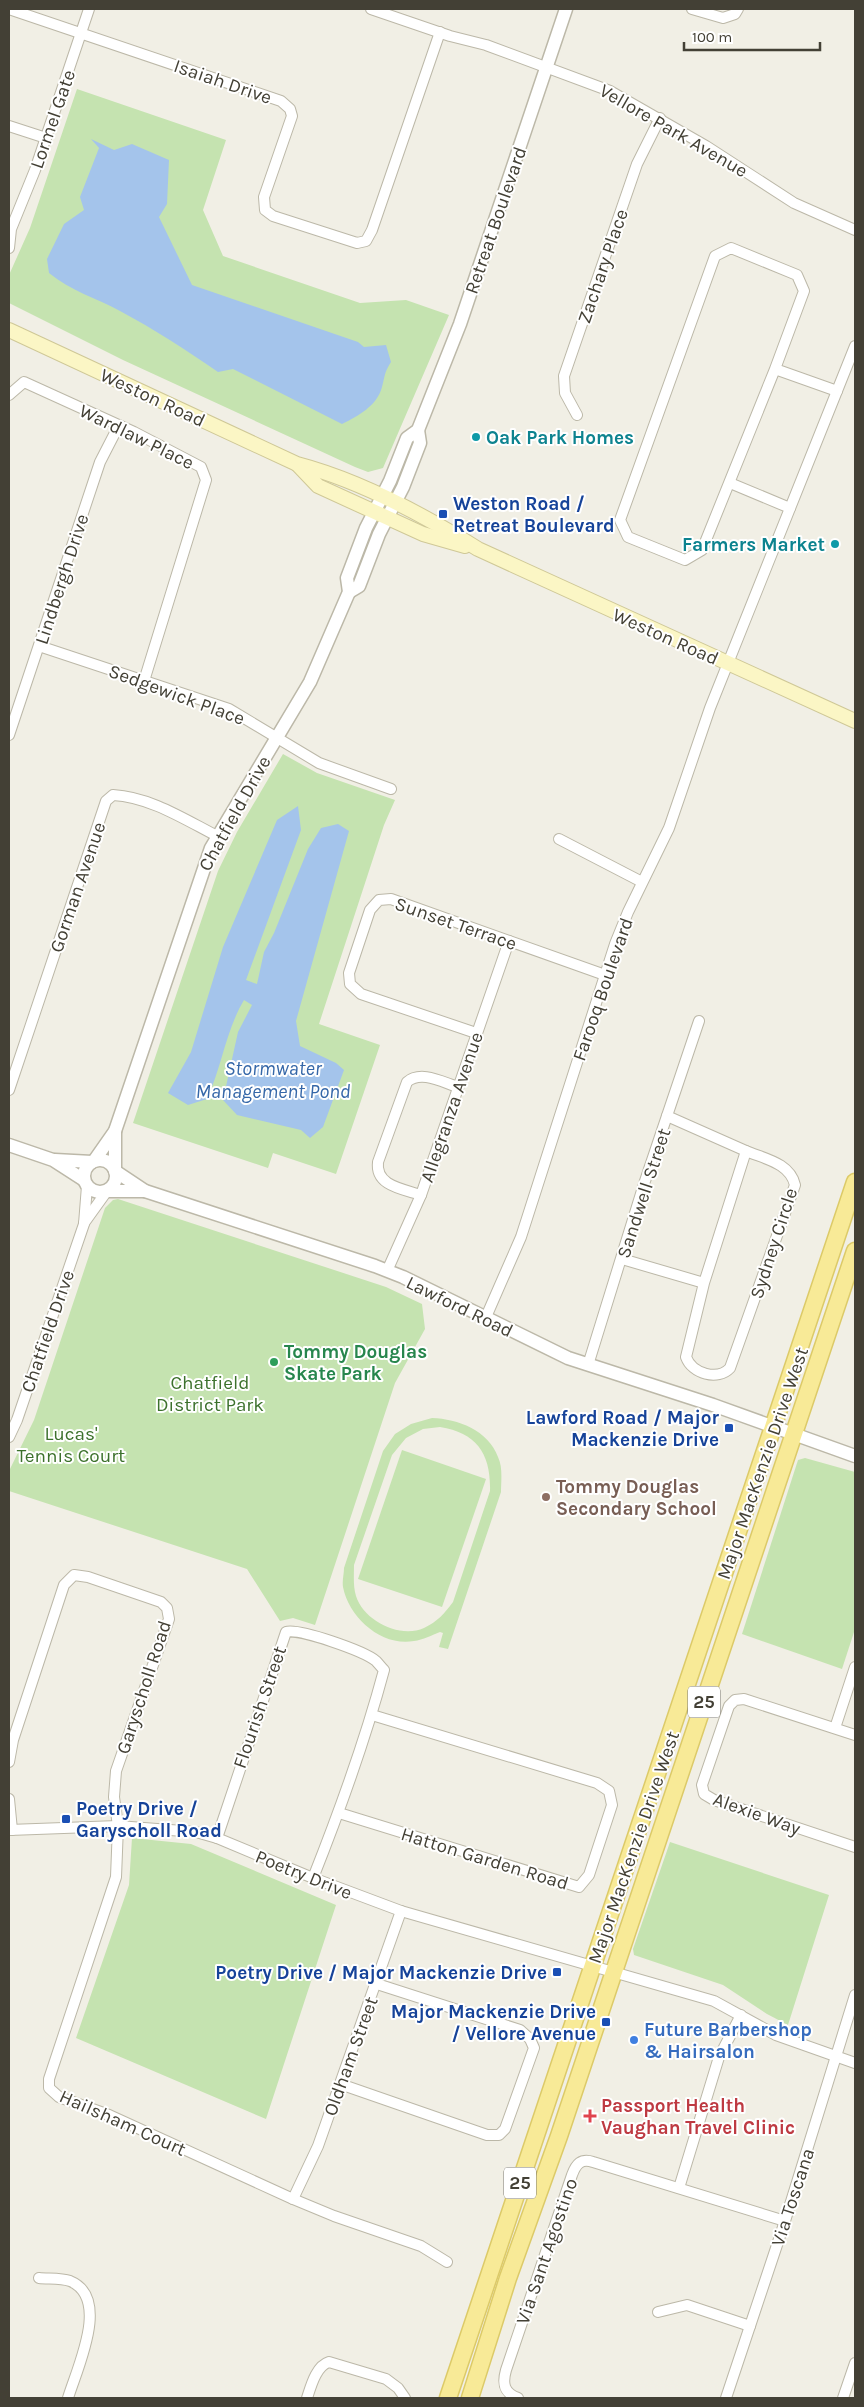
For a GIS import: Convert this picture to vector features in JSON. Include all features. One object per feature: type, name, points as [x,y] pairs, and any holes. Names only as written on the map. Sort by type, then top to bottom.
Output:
[{"type":"main road","name":"Weston Road","points":[[9,330],[297,464],[326,471],[432,520],[478,549],[855,720]]},
{"type":"main road","name":"Weston Road","points":[[297,464],[318,486],[423,534],[478,549]]},
{"type":"main road","name":"Major MacKenzie Drive West","points":[[448,2398],[855,1182]]},
{"type":"main road","name":"Major MacKenzie Drive West","points":[[470,2398],[508,2278],[559,2136],[854,1260]]},
{"type":"street","points":[[9,9],[81,33]]},
{"type":"street","name":"Lormel Gate","points":[[9,248],[10,230],[46,138],[89,9]]},
{"type":"street","name":"Vellore Park Avenue","points":[[371,9],[486,45],[606,88],[738,165],[794,203],[855,230]]},
{"type":"street","name":"Retreat Boulevard","points":[[387,518],[420,443],[418,430],[460,324],[566,9]]},
{"type":"street","points":[[692,9],[722,18],[735,14],[738,9]]},
{"type":"street","name":"Isaiah Drive","points":[[81,33],[286,104],[292,116],[264,197],[266,210],[273,216],[357,244],[366,241],[372,230],[440,32]]},
{"type":"street","name":"Zachary Place","points":[[577,415],[565,393],[564,376],[639,158],[660,118]]},
{"type":"street","points":[[9,126],[46,138]]},
{"type":"street","points":[[731,248],[797,274],[804,291],[775,370],[702,550],[686,560],[628,537],[620,520],[715,256],[731,248]]},
{"type":"street","name":"Farooq Boulevard","points":[[486,1318],[521,1237],[624,920],[669,828],[710,708],[855,346]]},
{"type":"street","points":[[775,370],[837,391]]},
{"type":"street","name":"Wardlaw Place","points":[[9,395],[24,382],[119,425],[201,467],[206,480],[144,681]]},
{"type":"street","name":"Lindbergh Drive","points":[[9,735],[100,462],[119,425]]},
{"type":"street","name":"Retreat Boulevard","points":[[382,497],[407,438],[418,430]]},
{"type":"street","points":[[730,483],[790,508]]},
{"type":"street","name":"Chatfield Drive","points":[[93,1162],[115,1131],[202,870],[217,836],[277,737],[321,659],[349,592],[346,578],[366,528],[382,497]]},
{"type":"street","name":"Chatfield Drive","points":[[349,592],[359,586],[387,518]]},
{"type":"street","name":"Sedgewick Place","points":[[39,646],[229,709],[319,763],[392,789]]},
{"type":"street","name":"Gorman Avenue","points":[[9,1090],[106,801],[113,794],[149,804],[173,813],[217,836]]},
{"type":"street","points":[[559,839],[642,882]]},
{"type":"street","name":"Sunset Terrace","points":[[476,1033],[361,994],[350,984],[349,973],[370,910],[379,900],[390,899],[605,975]]},
{"type":"street","name":"Allegranza Avenue","points":[[387,1271],[421,1195],[509,941]]},
{"type":"street","name":"Sandwell Street","points":[[588,1365],[699,1021]]},
{"type":"street","points":[[421,1195],[389,1184],[381,1178],[378,1168],[404,1088],[411,1079],[422,1076],[458,1087]]},
{"type":"street","points":[[667,1116],[746,1151]]},
{"type":"street","name":"Chatfield Drive","points":[[115,1131],[115,1170]]},
{"type":"street","points":[[9,1145],[53,1160],[106,1161],[115,1170],[115,1182],[107,1191],[97,1192],[53,1160]]},
{"type":"street","name":"Sydney Circle","points":[[746,1151],[785,1168],[792,1175],[794,1185],[730,1368],[720,1376],[696,1370],[686,1357],[704,1283],[746,1151]]},
{"type":"street","points":[[86,1183],[85,1171],[93,1162]]},
{"type":"street","name":"Lawford Road","points":[[115,1170],[145,1191],[387,1271],[552,1351],[588,1365],[855,1456]]},
{"type":"street","name":"Chatfield Drive","points":[[84,1224],[86,1183]]},
{"type":"street","name":"Chatfield Drive","points":[[9,1437],[17,1420],[84,1224],[107,1191]]},
{"type":"street","name":"Lawford Road","points":[[107,1191],[145,1191]]},
{"type":"street","points":[[622,1259],[704,1283]]},
{"type":"street","name":"Garyscholl Road","points":[[9,1762],[13,1740],[64,1585],[74,1575],[88,1577],[161,1602],[167,1608],[169,1619],[116,1771],[114,1797],[118,1826]]},
{"type":"street","name":"Flourish Street","points":[[217,1838],[286,1632],[300,1632],[376,1661],[384,1670],[372,1715],[339,1813],[313,1878]]},
{"type":"street","points":[[835,1728],[855,1667]]},
{"type":"street","name":"Alexie Way","points":[[855,1735],[744,1699],[735,1700],[728,1706],[702,1785],[704,1794],[714,1800],[855,1846]]},
{"type":"street","name":"Hatton Garden Road","points":[[339,1813],[579,1887],[589,1876],[612,1806],[609,1791],[597,1783],[372,1715]]},
{"type":"street","points":[[9,1800],[10,1830]]},
{"type":"street","name":"Poetry Drive","points":[[10,1830],[118,1826],[196,1832],[217,1838],[313,1878],[401,1910],[714,2001],[776,2035],[855,2063]]},
{"type":"street","name":"Hailsham Court","points":[[118,1826],[116,1877],[49,2079],[49,2088],[59,2097],[109,2115],[293,2199],[334,2216],[421,2246],[447,2262]]},
{"type":"street","name":"Oldham Street","points":[[293,2199],[318,2146],[401,1910]]},
{"type":"street","points":[[340,2084],[487,2135],[499,2135],[505,2129],[534,2048],[530,2039],[520,2030],[376,1984]]},
{"type":"street","name":"Via Toscana","points":[[726,2398],[785,2221],[855,1995]]},
{"type":"street","points":[[679,2188],[719,2057],[741,2015]]},
{"type":"street","name":"Via Sant Agostino","points":[[518,2398],[506,2391],[504,2386],[506,2370],[578,2162],[588,2160],[785,2221]]},
{"type":"street","points":[[39,2278],[68,2281],[86,2293],[90,2306],[90,2326],[68,2398]]},
{"type":"street","points":[[658,2312],[686,2305],[750,2326]]},
{"type":"street","points":[[307,2398],[322,2365],[329,2362],[386,2379],[398,2388],[406,2398]]},
{"type":"street","points":[[843,2398],[855,2363]]},
{"type":"green space","points":[[77,89],[226,140],[203,210],[223,256],[360,303],[406,300],[449,315],[383,468],[368,472],[355,467],[123,360],[9,303],[9,275],[30,228]]},
{"type":"green space","points":[[283,754],[317,773],[395,800],[384,825],[319,1024],[380,1045],[336,1174],[273,1153],[268,1168],[133,1123],[218,871],[237,832]]},
{"type":"green space","name":"Chatfield District Park","points":[[118,1199],[386,1287],[422,1304],[425,1329],[395,1383],[315,1625],[293,1618],[280,1621],[247,1569],[9,1491],[9,1471],[34,1420],[105,1208],[113,1200]]},
{"type":"green space","points":[[432,1418],[452,1421],[471,1428],[487,1440],[501,1465],[501,1492],[448,1649],[439,1647],[443,1633],[440,1632],[421,1640],[402,1642],[379,1635],[369,1628],[352,1609],[343,1587],[344,1568],[383,1451],[395,1434],[411,1424]],"holes":[[[440,1427],[464,1434],[479,1447],[488,1466],[490,1491],[453,1602],[440,1617],[424,1628],[415,1631],[394,1629],[375,1620],[360,1605],[354,1588],[354,1565],[392,1455],[406,1438],[423,1429]]]},
{"type":"green space","points":[[402,1450],[486,1479],[442,1607],[358,1579]]},
{"type":"green space","points":[[805,1458],[855,1472],[855,1629],[842,1669],[742,1634],[798,1460]]},
{"type":"green space","points":[[132,1838],[191,1844],[336,1905],[266,2119],[76,2038],[129,1885]]},
{"type":"green space","points":[[670,1842],[829,1895],[788,2025],[767,2014],[723,1985],[634,1955],[633,1949]]},
{"type":"water","points":[[91,139],[114,150],[132,144],[169,160],[167,204],[159,217],[192,285],[358,342],[364,347],[386,345],[391,362],[380,394],[376,400],[360,414],[342,424],[233,369],[218,372],[145,325],[111,306],[75,290],[49,273],[47,259],[64,224],[84,210],[80,197],[99,148]]},
{"type":"water","name":"Stormwater Management Pond","points":[[298,806],[301,830],[246,980],[257,984],[264,952],[274,933],[308,849],[321,828],[338,824],[349,831],[296,1021],[300,1046],[336,1063],[344,1070],[323,1127],[310,1138],[301,1130],[237,1115],[223,1100],[238,1032],[252,1005],[244,1000],[228,1036],[217,1074],[207,1099],[188,1105],[168,1093],[191,1052],[223,947],[277,820]]},
{"type":"place","name":"Oak Park Homes","points":[[476,437]]},
{"type":"place","name":"Weston Road / Retreat Boulevard","points":[[443,514]]},
{"type":"place","name":"Farmers Market","points":[[835,544]]},
{"type":"place","name":"Tommy Douglas Skate Park","points":[[274,1362]]},
{"type":"place","name":"Lawford Road / Major Mackenzie Drive","points":[[729,1428]]},
{"type":"place","name":"Tommy Douglas Secondary School","points":[[546,1497]]},
{"type":"place","name":"Poetry Drive / Garyscholl Road","points":[[66,1819]]},
{"type":"place","name":"Poetry Drive / Major Mackenzie Drive","points":[[557,1972]]},
{"type":"place","name":"Major Mackenzie Drive / Vellore Avenue","points":[[606,2022]]},
{"type":"place","name":"Future Barbershop & Hairsalon","points":[[634,2040]]},
{"type":"place","name":"Passport Health Vaughan Travel Clinic","points":[[590,2116]]},
{"type":"park label","name":"Lucas' Tennis Court","points":[[71,1444]]}]
